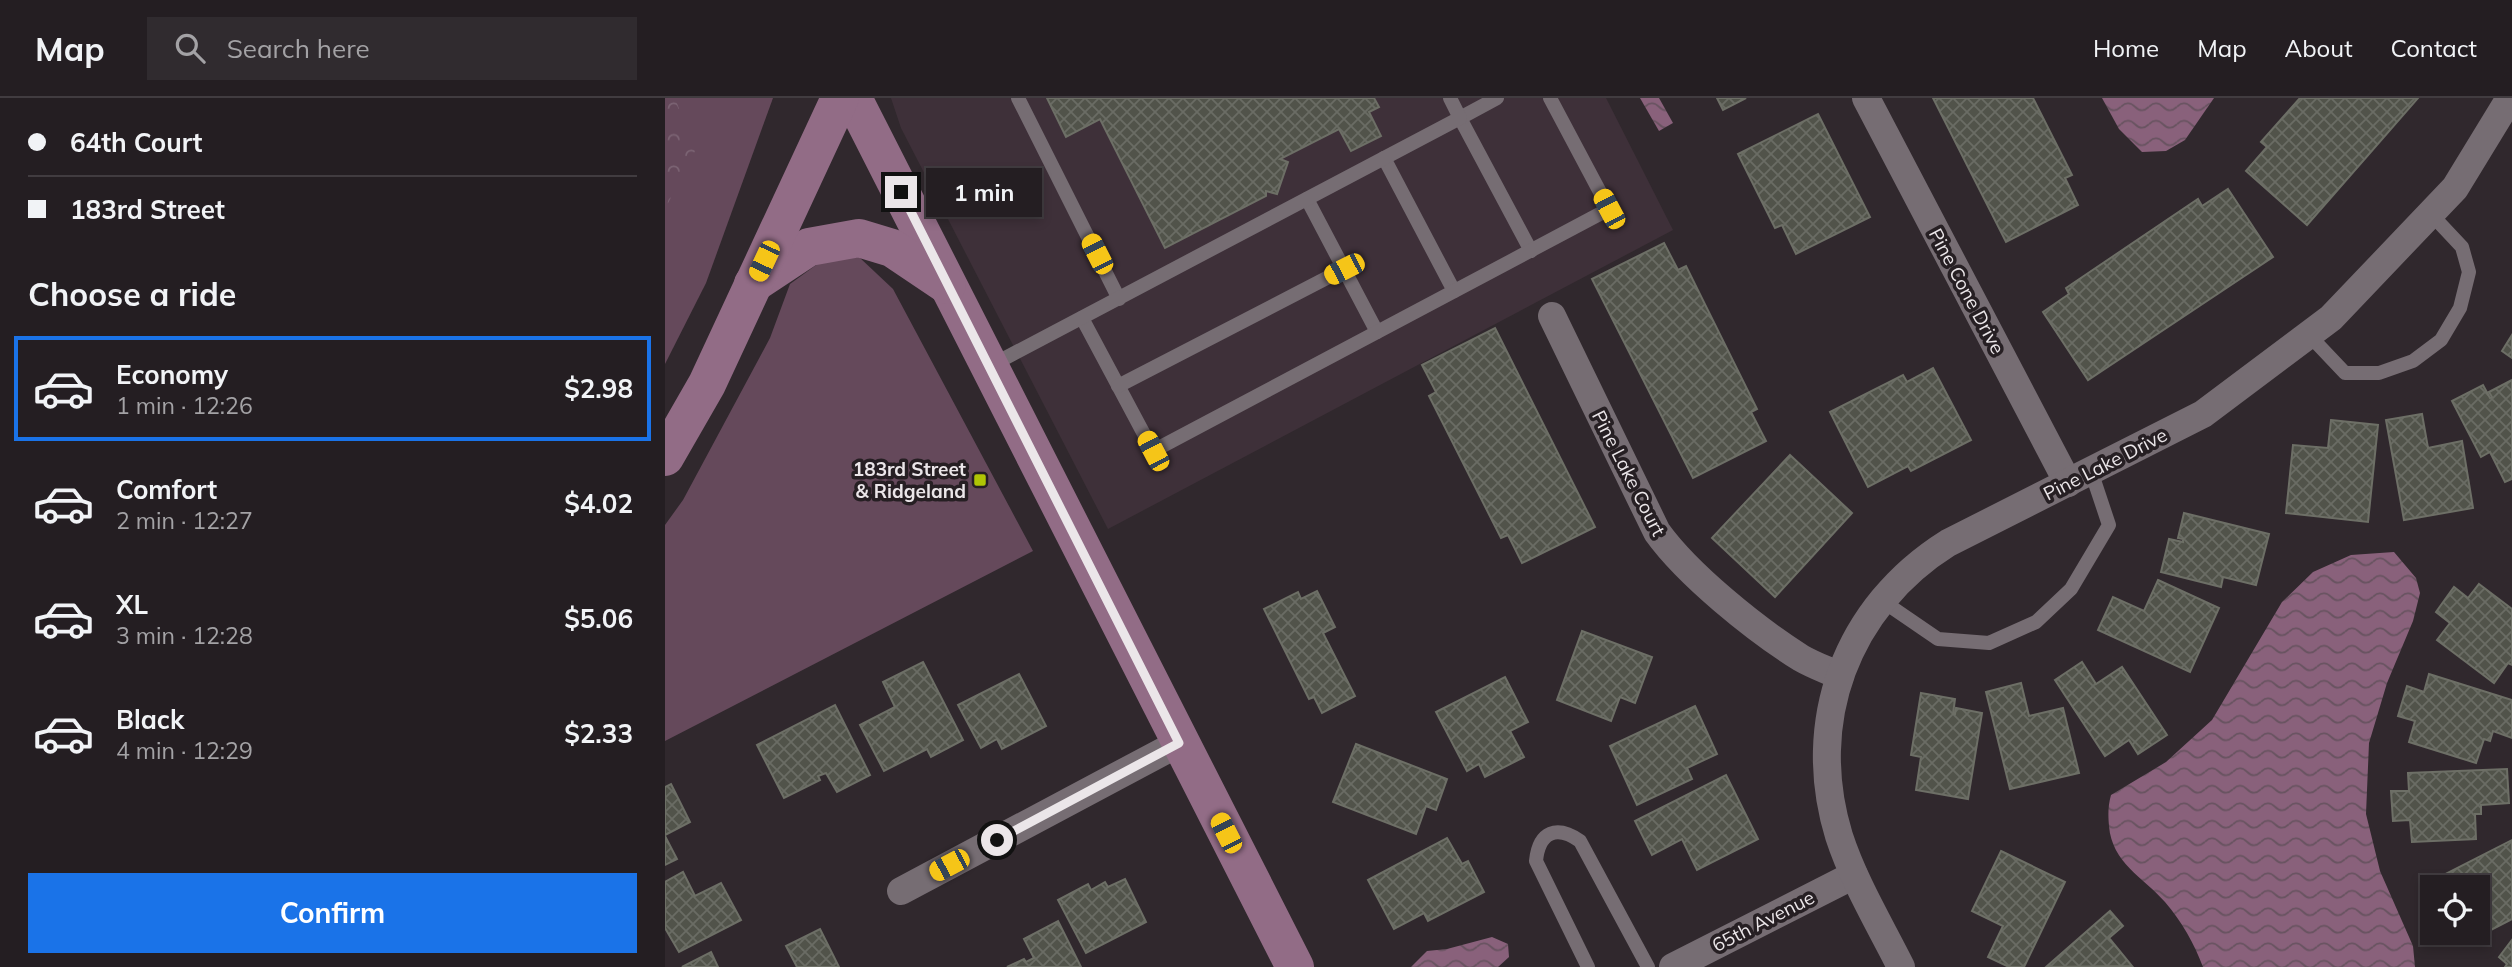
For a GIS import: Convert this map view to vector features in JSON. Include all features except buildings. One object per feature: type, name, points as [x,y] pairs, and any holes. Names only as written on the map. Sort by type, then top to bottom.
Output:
[{"type":"street","points":[[665,457],[706,384],[840,98]]},
{"type":"street","points":[[853,98],[1295,967]]},
{"type":"street","name":"Pine Cone Drive","points":[[1866,98],[2080,477]]},
{"type":"street","name":"Pine Lake Drive","points":[[1902,967],[1854,875],[1834,816],[1828,770],[1831,706],[1840,676],[1865,624],[1881,600],[1907,572],[1936,550],[2203,414],[2309,335],[2331,317],[2455,188],[2510,98]]},
{"type":"street","points":[[753,284],[809,247],[859,238],[892,248],[949,287]]},
{"type":"street","name":"Pine Lake Court","points":[[1552,316],[1657,532],[1672,554],[1763,631],[1802,659],[1840,676]]},
{"type":"street","points":[[901,891],[1179,743]]},
{"type":"street","name":"65th Avenue","points":[[1673,967],[1854,875]]},
{"type":"lane","points":[[1018,98],[1119,299]]},
{"type":"lane","points":[[1450,98],[1531,251]]},
{"type":"lane","points":[[989,367],[1497,98]]},
{"type":"lane","points":[[1082,318],[1153,451],[1609,209],[1550,98]]},
{"type":"lane","points":[[1384,158],[1454,291]]},
{"type":"lane","points":[[1307,199],[1377,332]]},
{"type":"lane","points":[[2309,335],[2345,373],[2379,373],[2413,361],[2441,340],[2460,308],[2469,272],[2462,247],[2431,214]]},
{"type":"lane","points":[[1118,386],[1344,269]]},
{"type":"lane","points":[[1881,600],[1938,639],[1989,643],[2036,622],[2071,589],[2109,525],[2080,477]]},
{"type":"lane","points":[[1588,967],[1536,860],[1537,848],[1543,838],[1555,831],[1568,832],[1580,841],[1648,967]]},
{"type":"shaded area","points":[[891,98],[1606,98],[1673,230],[1108,529],[901,128]]},
{"type":"green space","points":[[665,98],[773,98],[706,283],[665,364]]},
{"type":"green space","points":[[665,98],[675,98],[695,151],[665,209]]},
{"type":"green space","points":[[859,257],[893,289],[1033,551],[665,741],[665,525],[683,500],[770,338],[790,284],[823,260]]},
{"type":"water","points":[[1640,98],[1659,98],[1673,123],[1659,131]]},
{"type":"water","points":[[2102,98],[2214,98],[2185,140],[2166,151],[2142,152],[2119,129]]},
{"type":"water","points":[[2394,552],[2416,578],[2420,593],[2413,621],[2387,683],[2369,743],[2366,814],[2380,871],[2413,946],[2415,967],[2203,967],[2187,933],[2171,910],[2130,869],[2116,850],[2109,826],[2111,795],[2166,762],[2212,720],[2282,602],[2313,572],[2351,555]]},
{"type":"water","points":[[1492,937],[1508,944],[1509,957],[1498,967],[1411,967],[1427,951],[1447,949]]},
{"type":"place","name":"183rd Street & Ridgeland","points":[[980,480]]},
{"type":"route","points":[[901,192],[1179,743],[997,840]]}]
